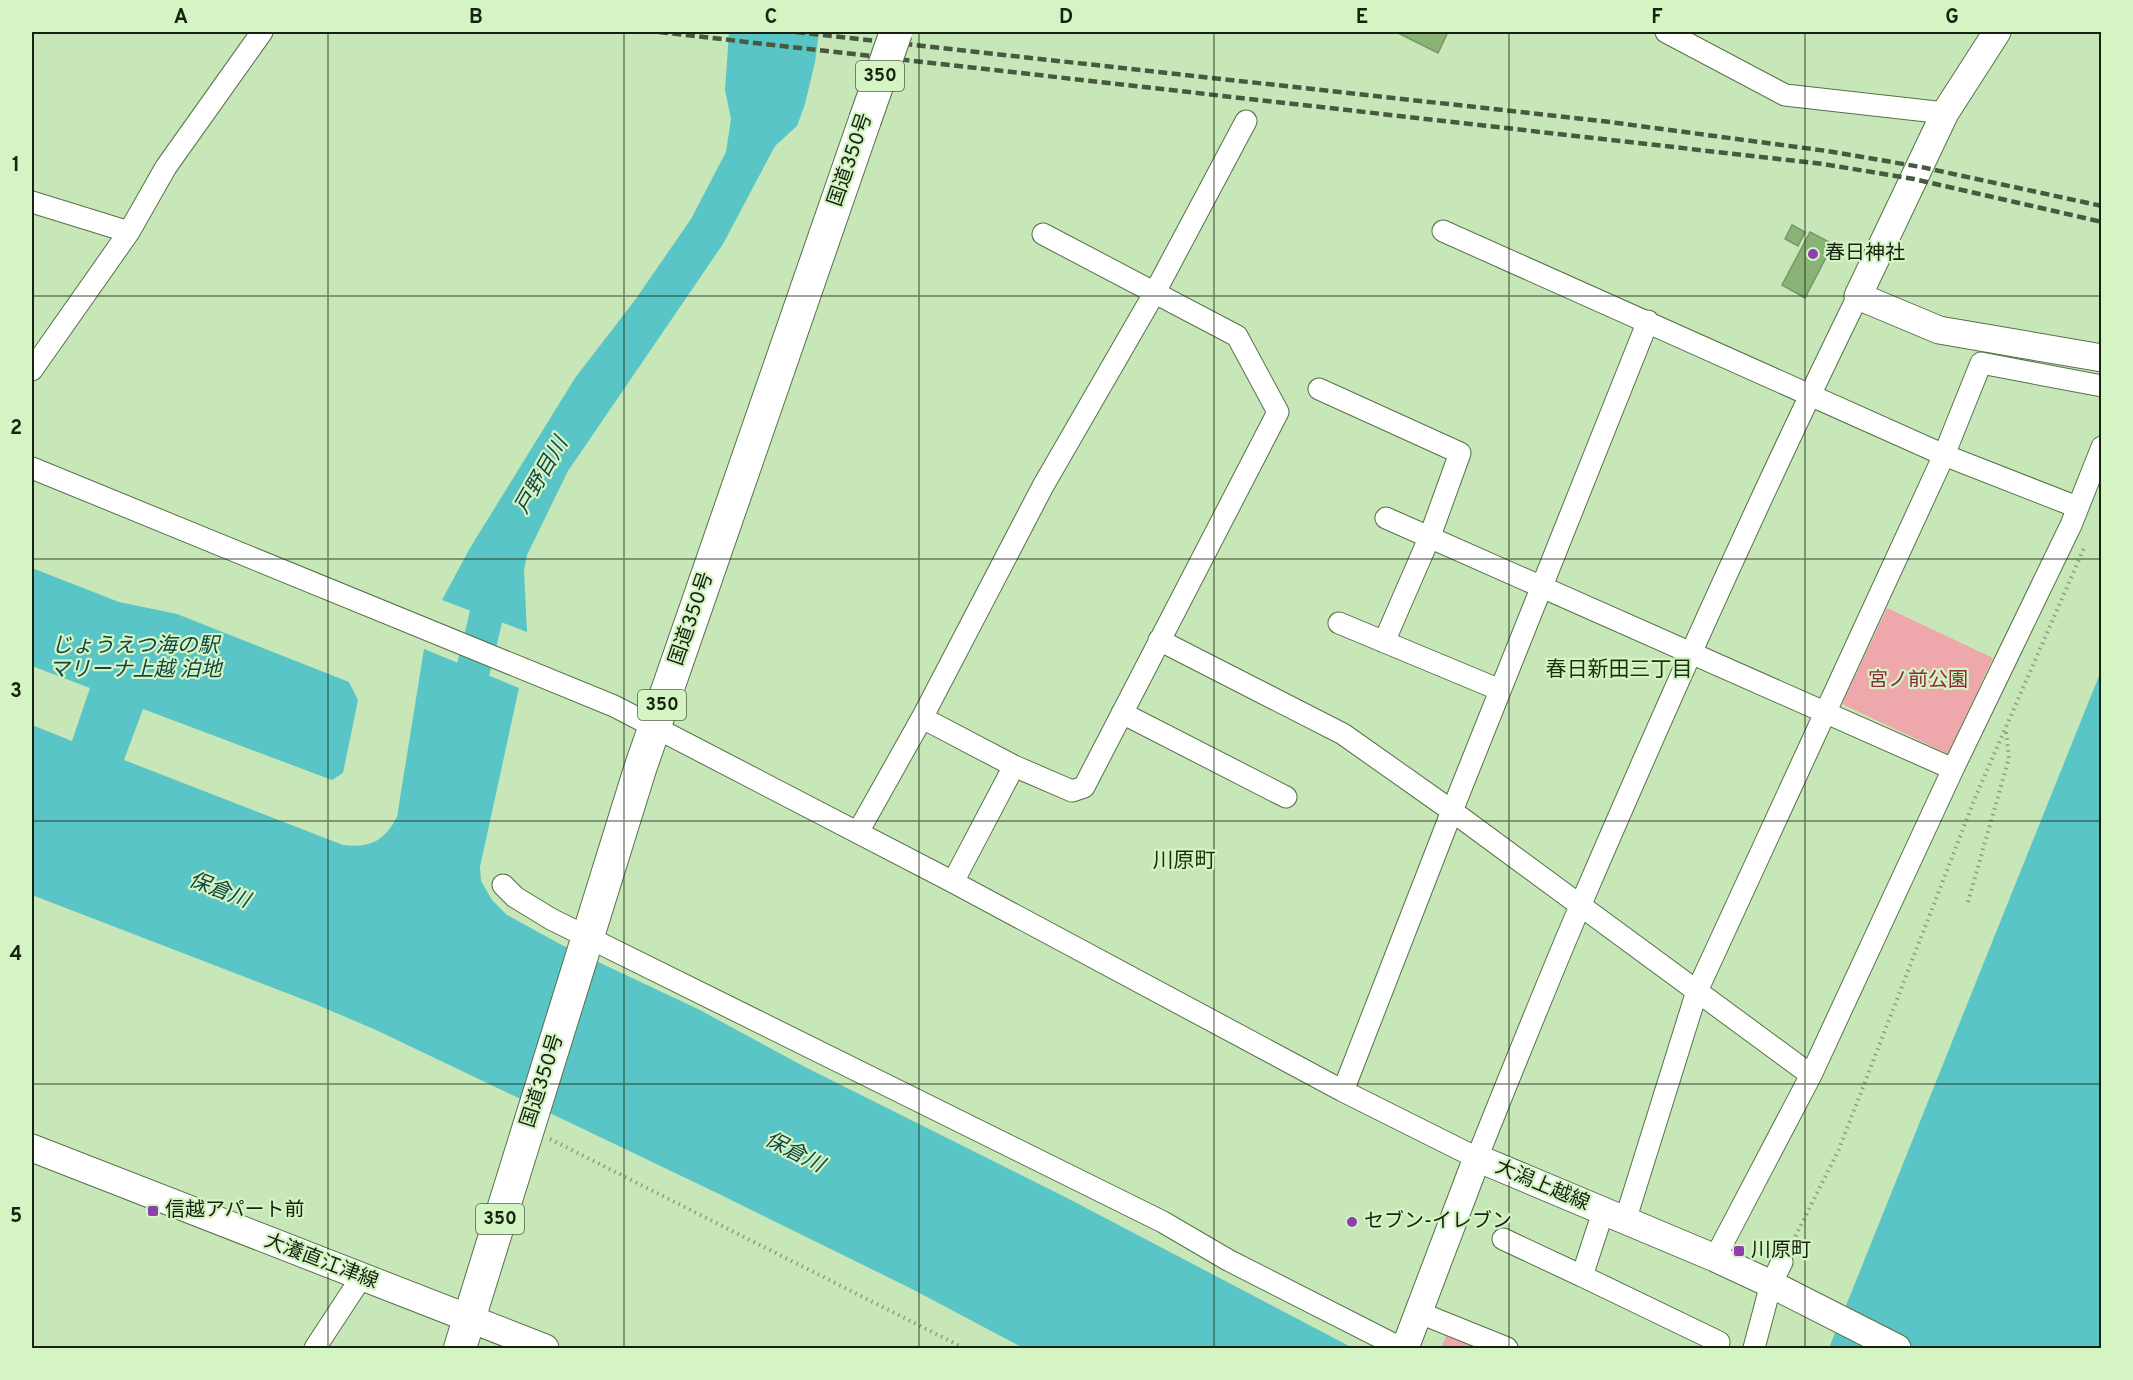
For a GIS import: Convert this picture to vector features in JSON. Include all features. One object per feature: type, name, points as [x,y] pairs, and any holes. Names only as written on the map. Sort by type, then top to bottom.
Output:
[{"type":"highway","name":"国道350号","points":[[460,1348],[654,726],[896,32]]},
{"type":"main road","points":[[1997,32],[1945,113],[1858,296],[1939,330],[2102,358]]},
{"type":"main road","name":"大瀁直江津線","points":[[32,1148],[545,1348]]},
{"type":"main road","name":"大潟上越線","points":[[1403,1348],[1420,1313],[1477,1158],[1715,1258],[1782,1281],[1897,1348]]},
{"type":"street","points":[[32,370],[129,232],[166,167],[262,32]]},
{"type":"street","points":[[1666,32],[1785,95],[1945,113]]},
{"type":"street","points":[[858,832],[922,717],[1043,486],[1155,292],[1246,121]]},
{"type":"street","points":[[32,202],[129,232]]},
{"type":"street","points":[[1443,231],[1944,454],[2077,507]]},
{"type":"street","points":[[922,717],[1014,766],[1072,791],[1084,787],[1278,412],[1237,336],[1043,234]]},
{"type":"street","points":[[32,468],[614,706],[953,882],[1343,1091],[1477,1158],[1580,905],[1809,395],[1858,296]]},
{"type":"street","points":[[1343,1091],[1647,321]]},
{"type":"street","points":[[1582,1276],[1614,1216],[1697,991],[1944,454],[1981,363],[2102,386]]},
{"type":"street","points":[[1319,389],[1460,453],[1430,536],[1384,642]]},
{"type":"street","points":[[1715,1258],[1811,1075],[1953,769],[2071,525],[2102,447]]},
{"type":"street","points":[[1386,518],[1953,769]]},
{"type":"street","points":[[1340,623],[1500,690]]},
{"type":"street","points":[[1159,640],[1343,734],[1452,811],[1811,1075]]},
{"type":"street","points":[[1122,713],[1286,797]]},
{"type":"street","points":[[953,882],[1014,766]]},
{"type":"street","points":[[503,885],[515,897],[587,943],[1163,1222],[1228,1260],[1403,1348]]},
{"type":"street","points":[[1503,1239],[1719,1342],[1718,1348]]},
{"type":"street","points":[[315,1348],[361,1278]]},
{"type":"street","points":[[1754,1348],[1782,1281]]},
{"type":"street","points":[[1420,1313],[1507,1348]]},
{"type":"path","points":[[1782,1281],[1839,1149],[1975,798],[2085,544]]},
{"type":"path","points":[[1968,902],[2009,758],[2006,729]]},
{"type":"path","points":[[529,1124],[964,1348]]},
{"type":"green space","name":"宮ノ前公園","points":[[1887,608],[1993,658],[1948,754],[1842,704]]},
{"type":"green space","points":[[1447,1334],[1483,1348],[1441,1348]]},
{"type":"water","points":[[729,32],[819,32],[815,62],[797,126],[775,146],[723,244],[568,471],[527,555],[524,570],[527,632],[442,600],[470,548],[575,378],[635,300],[691,219],[726,152],[731,119],[725,90]]},
{"type":"water","points":[[32,568],[119,602],[177,614],[349,682],[358,700],[343,773],[332,780],[143,709],[124,760],[343,845],[353,846],[376,841],[387,832],[397,817],[424,649],[519,688],[480,867],[481,881],[492,900],[507,915],[560,944],[698,1009],[805,1067],[1069,1199],[1353,1348],[1023,1348],[912,1289],[719,1194],[376,1030],[315,1004],[32,895],[32,725],[72,741],[90,688],[32,666]]},
{"type":"water","points":[[2101,671],[2101,1348],[1829,1348]]},
{"type":"building","points":[[1396,32],[1448,32],[1438,53]]},
{"type":"building","points":[[1792,225],[1805,232],[1798,246],[1785,239]]},
{"type":"building","points":[[1810,232],[1833,244],[1805,298],[1782,285]]},
{"type":"waterway","name":"戸野目川","points":[[462,715],[497,572]]},
{"type":"railway","points":[[659,32],[1823,164],[1914,179],[2102,222]]},
{"type":"railway","points":[[796,32],[1602,121],[1827,151],[1921,167],[2102,206]]},
{"type":"place","name":"春日神社","points":[[1813,254]]},
{"type":"place","name":"信越アパート前","points":[[153,1211]]},
{"type":"place","name":"セブン-イレブン","points":[[1352,1222]]},
{"type":"place","name":"川原町","points":[[1739,1251]]},
{"type":"district","name":"春日新田三丁目","points":[[1619,670]]},
{"type":"district","name":"川原町","points":[[1184,861]]},
{"type":"water label","name":"じょうえつ海の駅 マリーナ上越 泊地","points":[[135,658]]},
{"type":"water label","name":"保倉川","points":[[219,891]]},
{"type":"water label","name":"保倉川","points":[[794,1153]]}]
